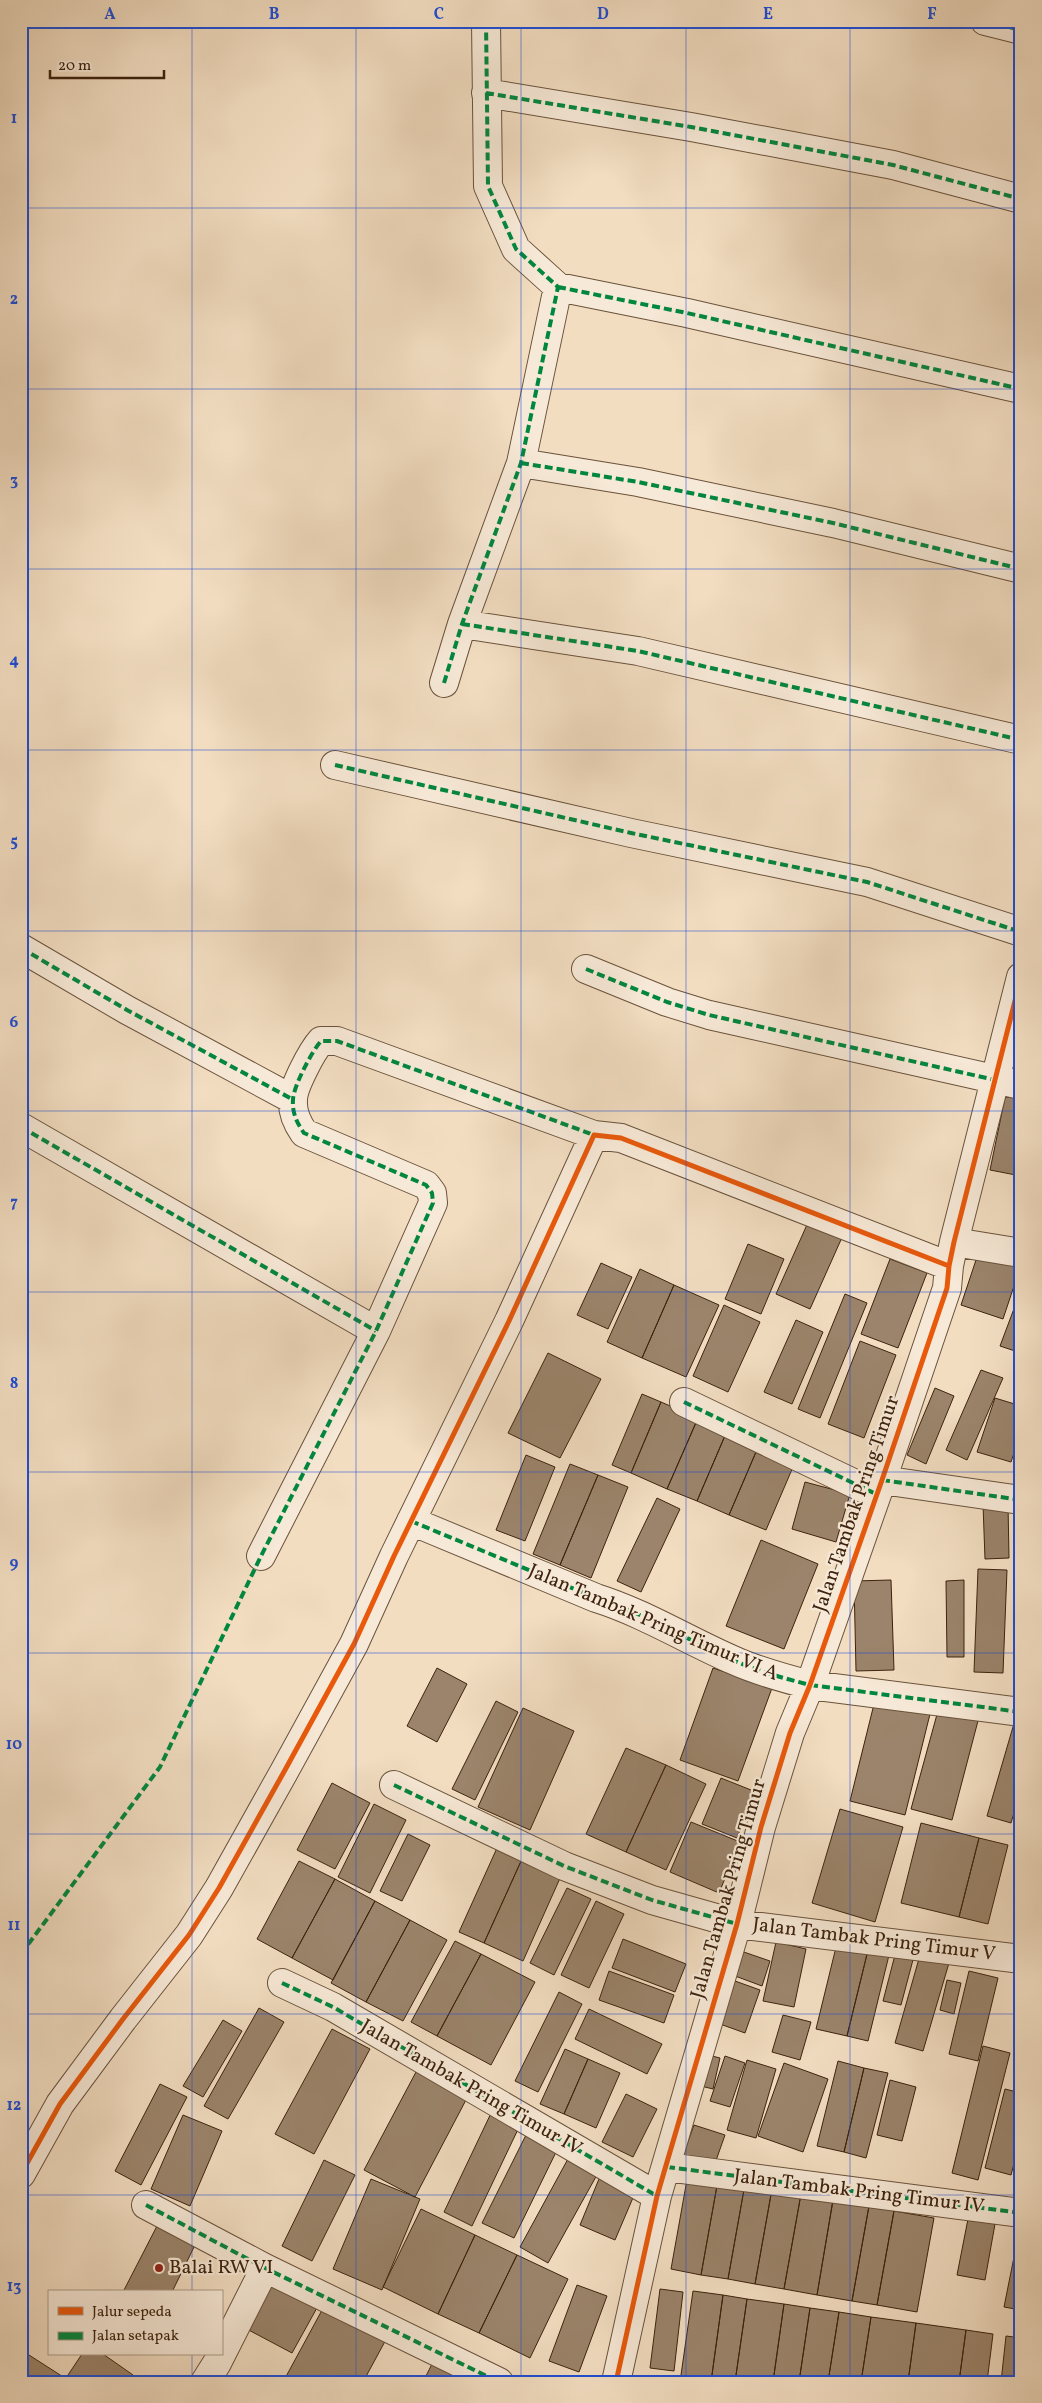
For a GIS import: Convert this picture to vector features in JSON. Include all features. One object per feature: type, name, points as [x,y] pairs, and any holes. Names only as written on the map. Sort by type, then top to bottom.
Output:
[{"type":"street","points":[[486,21],[488,186],[516,249],[558,287],[687,313],[1021,389]]},
{"type":"street","points":[[985,21],[1021,30]]},
{"type":"street","points":[[486,93],[691,127],[893,165],[1021,199]]},
{"type":"street","points":[[444,683],[462,624],[521,464],[558,287]]},
{"type":"street","points":[[521,464],[638,482],[834,523],[1021,569]]},
{"type":"street","points":[[462,624],[638,651],[1021,740]]},
{"type":"street","points":[[334,765],[640,835],[867,882],[1021,932]]},
{"type":"street","points":[[21,948],[128,1010],[292,1099]]},
{"type":"street","points":[[586,970],[667,1002],[709,1015],[1008,1082]]},
{"type":"street","name":"Jalan Tambak Pring Timur","points":[[616,2382],[657,2196],[737,1924],[760,1827],[790,1733],[810,1685],[947,1288],[952,1254],[1008,1082],[1021,977]]},
{"type":"street","points":[[261,1556],[376,1330],[433,1203],[432,1192],[426,1185],[304,1133],[295,1119],[292,1099],[311,1052],[321,1041],[337,1041],[594,1135],[622,1138],[952,1254],[1021,1253]]},
{"type":"street","points":[[21,1127],[376,1330]]},
{"type":"street","points":[[21,2174],[60,2104],[188,1936],[219,1888],[354,1644],[411,1521],[509,1321],[594,1135]]},
{"type":"street","points":[[684,1402],[879,1487],[1021,1500]]},
{"type":"street","name":"Jalan Tambak Pring Timur VI A","points":[[411,1521],[596,1598],[619,1605],[734,1661],[778,1677],[810,1685],[1021,1712]]},
{"type":"street","name":"Jalan Tambak Pring Timur V","points":[[394,1785],[564,1866],[652,1900],[737,1924],[1021,1959]]},
{"type":"street","name":"Jalan Tambak Pring Timur IV","points":[[282,1983],[333,2007],[657,2196]]},
{"type":"street","name":"Jalan Tambak Pring Timur IV","points":[[667,2167],[1021,2213]]},
{"type":"street","points":[[146,2204],[265,2268],[499,2382]]},
{"type":"street","points":[[222,2355],[265,2268]]},
{"type":"street","points":[[206,2382],[221,2356]]},
{"type":"building","points":[[1007,1088],[1021,1091],[1021,1176],[990,1170]]},
{"type":"building","points":[[810,1218],[844,1233],[810,1309],[776,1294]]},
{"type":"building","points":[[748,1244],[784,1259],[761,1314],[725,1299]]},
{"type":"building","points":[[978,1254],[1020,1268],[1003,1319],[961,1305]]},
{"type":"building","points":[[890,1259],[927,1273],[898,1348],[861,1334]]},
{"type":"building","points":[[601,1263],[632,1277],[608,1329],[577,1315]]},
{"type":"building","points":[[640,1269],[674,1285],[642,1358],[607,1342]]},
{"type":"building","points":[[674,1285],[719,1305],[686,1377],[642,1358]]},
{"type":"building","points":[[1021,1290],[1021,1353],[1000,1346]]},
{"type":"building","points":[[845,1294],[867,1303],[820,1418],[798,1409]]},
{"type":"building","points":[[724,1305],[760,1322],[728,1392],[693,1376]]},
{"type":"building","points":[[796,1320],[823,1332],[792,1404],[764,1392]]},
{"type":"building","points":[[860,1341],[896,1355],[864,1438],[828,1424]]},
{"type":"building","points":[[548,1353],[601,1379],[560,1458],[508,1433]]},
{"type":"building","points":[[981,1370],[1003,1378],[967,1460],[946,1450]]},
{"type":"building","points":[[935,1388],[954,1396],[926,1464],[907,1455]]},
{"type":"building","points":[[642,1394],[661,1402],[631,1473],[612,1465]]},
{"type":"building","points":[[995,1398],[1021,1406],[1021,1432],[1011,1462],[977,1452]]},
{"type":"building","points":[[661,1402],[698,1418],[667,1489],[631,1473]]},
{"type":"building","points":[[698,1418],[727,1431],[697,1501],[667,1489]]},
{"type":"building","points":[[727,1431],[759,1445],[729,1515],[697,1501]]},
{"type":"building","points":[[759,1445],[796,1460],[766,1530],[729,1515]]},
{"type":"building","points":[[526,1455],[555,1467],[525,1541],[496,1530]]},
{"type":"building","points":[[570,1464],[598,1475],[560,1565],[533,1554]]},
{"type":"building","points":[[598,1475],[628,1487],[591,1578],[560,1565]]},
{"type":"building","points":[[805,1482],[850,1494],[836,1542],[792,1529]]},
{"type":"building","points":[[657,1498],[680,1509],[641,1592],[617,1581]]},
{"type":"building","points":[[983,1504],[1008,1504],[1009,1558],[985,1559]]},
{"type":"building","points":[[761,1540],[818,1564],[784,1649],[726,1626]]},
{"type":"building","points":[[978,1569],[1007,1570],[1003,1673],[974,1672]]},
{"type":"building","points":[[891,1580],[894,1670],[856,1671],[854,1581]]},
{"type":"building","points":[[964,1580],[964,1657],[947,1657],[946,1581]]},
{"type":"building","points":[[1015,1600],[1021,1600],[1021,1656],[1015,1656]]},
{"type":"building","points":[[437,1668],[467,1684],[437,1742],[407,1726]]},
{"type":"building","points":[[713,1668],[772,1688],[738,1781],[680,1760]]},
{"type":"building","points":[[876,1696],[931,1710],[905,1815],[850,1801]]},
{"type":"building","points":[[496,1701],[518,1712],[475,1800],[452,1789]]},
{"type":"building","points":[[939,1707],[979,1717],[952,1820],[911,1809]]},
{"type":"building","points":[[523,1708],[574,1731],[530,1830],[478,1807]]},
{"type":"building","points":[[1015,1720],[1021,1722],[1021,1789],[1011,1823],[987,1816]]},
{"type":"building","points":[[626,1748],[666,1765],[626,1852],[586,1834]]},
{"type":"building","points":[[666,1765],[706,1784],[666,1870],[626,1852]]},
{"type":"building","points":[[721,1778],[756,1792],[737,1838],[702,1824]]},
{"type":"building","points":[[332,1783],[370,1803],[335,1869],[297,1850]]},
{"type":"building","points":[[374,1804],[406,1820],[370,1893],[338,1877]]},
{"type":"building","points":[[840,1809],[903,1827],[875,1922],[812,1903]]},
{"type":"building","points":[[691,1822],[740,1842],[719,1893],[670,1872]]},
{"type":"building","points":[[921,1823],[979,1838],[959,1917],[901,1903]]},
{"type":"building","points":[[408,1834],[430,1845],[402,1901],[380,1891]]},
{"type":"building","points":[[979,1838],[1008,1845],[988,1924],[959,1917]]},
{"type":"building","points":[[497,1848],[522,1859],[484,1943],[459,1932]]},
{"type":"building","points":[[522,1859],[561,1876],[523,1961],[484,1943]]},
{"type":"building","points":[[299,1861],[335,1879],[292,1958],[257,1939]]},
{"type":"building","points":[[335,1879],[375,1901],[333,1980],[292,1958]]},
{"type":"building","points":[[567,1888],[591,1899],[554,1975],[530,1963]]},
{"type":"building","points":[[375,1901],[410,1920],[366,2002],[331,1983]]},
{"type":"building","points":[[596,1901],[624,1914],[589,1988],[561,1975]]},
{"type":"building","points":[[1021,1903],[1021,1927],[1015,1925]]},
{"type":"building","points":[[410,1920],[447,1940],[403,2021],[366,2002]]},
{"type":"building","points":[[623,1939],[686,1964],[675,1992],[612,1968]]},
{"type":"building","points":[[838,1939],[869,1946],[847,2036],[816,2029]]},
{"type":"building","points":[[455,1941],[481,1954],[437,2036],[411,2022]]},
{"type":"building","points":[[776,1942],[806,1949],[794,2007],[763,2001]]},
{"type":"building","points":[[869,1946],[890,1951],[868,2041],[847,2036]]},
{"type":"building","points":[[735,1949],[770,1961],[762,1986],[727,1973]]},
{"type":"building","points":[[896,1951],[914,1956],[901,2005],[883,2001]]},
{"type":"building","points":[[481,1954],[535,1982],[491,2065],[437,2036]]},
{"type":"building","points":[[920,1955],[949,1963],[923,2051],[895,2043]]},
{"type":"building","points":[[609,1971],[674,1995],[664,2023],[599,2000]]},
{"type":"building","points":[[969,1971],[998,1978],[978,2061],[949,2054]]},
{"type":"building","points":[[947,1980],[961,1983],[954,2014],[940,2010]]},
{"type":"building","points":[[735,1981],[760,1990],[745,2033],[720,2024]]},
{"type":"building","points":[[559,1992],[582,2004],[538,2092],[515,2081]]},
{"type":"building","points":[[259,2008],[284,2022],[228,2119],[204,2106]]},
{"type":"building","points":[[589,2009],[662,2044],[647,2074],[575,2039]]},
{"type":"building","points":[[783,2015],[811,2022],[800,2060],[772,2052]]},
{"type":"building","points":[[223,2020],[242,2031],[203,2097],[183,2086]]},
{"type":"building","points":[[332,2029],[370,2049],[314,2154],[275,2134]]},
{"type":"building","points":[[1021,2040],[1021,2073],[1014,2072]]},
{"type":"building","points":[[983,2046],[1010,2053],[978,2180],[952,2173]]},
{"type":"building","points":[[565,2049],[588,2059],[564,2114],[540,2104]]},
{"type":"building","points":[[700,2053],[720,2058],[713,2089],[693,2084]]},
{"type":"building","points":[[725,2056],[745,2063],[730,2107],[710,2101]]},
{"type":"building","points":[[588,2059],[620,2073],[596,2128],[564,2114]]},
{"type":"building","points":[[747,2060],[776,2069],[756,2138],[727,2130]]},
{"type":"building","points":[[838,2061],[864,2068],[844,2152],[817,2146]]},
{"type":"building","points":[[784,2063],[828,2079],[803,2152],[758,2136]]},
{"type":"building","points":[[864,2068],[888,2073],[866,2158],[844,2152]]},
{"type":"building","points":[[416,2072],[467,2098],[415,2197],[364,2170]]},
{"type":"building","points":[[890,2080],[916,2087],[902,2141],[877,2135]]},
{"type":"building","points":[[160,2084],[187,2097],[141,2185],[115,2171]]},
{"type":"building","points":[[1005,2089],[1021,2093],[1021,2138],[1011,2175],[985,2168]]},
{"type":"building","points":[[626,2094],[657,2109],[633,2157],[602,2142]]},
{"type":"building","points":[[493,2109],[521,2123],[472,2226],[444,2212]]},
{"type":"building","points":[[183,2115],[222,2131],[190,2206],[151,2189]]},
{"type":"building","points":[[694,2125],[725,2135],[713,2169],[682,2158]]},
{"type":"building","points":[[528,2131],[559,2146],[514,2238],[482,2223]]},
{"type":"building","points":[[569,2157],[598,2173],[548,2263],[520,2247]]},
{"type":"building","points":[[324,2160],[355,2175],[312,2261],[282,2246]]},
{"type":"building","points":[[688,2174],[718,2180],[701,2275],[671,2269]]},
{"type":"building","points":[[371,2179],[420,2199],[382,2290],[333,2269]]},
{"type":"building","points":[[599,2179],[635,2193],[615,2240],[580,2225]]},
{"type":"building","points":[[718,2180],[745,2184],[728,2279],[701,2275]]},
{"type":"building","points":[[745,2184],[772,2189],[755,2284],[728,2279]]},
{"type":"building","points":[[772,2189],[801,2194],[784,2289],[755,2284]]},
{"type":"building","points":[[801,2194],[833,2200],[817,2295],[784,2289]]},
{"type":"building","points":[[833,2200],[869,2206],[852,2301],[817,2295]]},
{"type":"building","points":[[869,2206],[894,2211],[877,2305],[852,2301]]},
{"type":"building","points":[[421,2209],[475,2235],[438,2314],[383,2287]]},
{"type":"building","points":[[894,2211],[934,2218],[917,2312],[877,2305]]},
{"type":"building","points":[[968,2219],[995,2224],[985,2280],[957,2275]]},
{"type":"building","points":[[1021,2222],[1021,2310],[1004,2307]]},
{"type":"building","name":"Balai RW VI","points":[[157,2226],[195,2245],[173,2290],[124,2290]]},
{"type":"building","points":[[475,2235],[517,2255],[479,2333],[438,2314]]},
{"type":"building","points":[[517,2255],[568,2279],[530,2358],[479,2333]]},
{"type":"building","points":[[268,2280],[318,2306],[292,2353],[243,2327]]},
{"type":"building","points":[[577,2285],[607,2296],[579,2372],[549,2361]]},
{"type":"building","points":[[660,2289],[683,2292],[674,2371],[650,2368]]},
{"type":"building","points":[[693,2291],[723,2295],[711,2382],[680,2382]]},
{"type":"building","points":[[723,2295],[747,2299],[735,2382],[711,2382]]},
{"type":"building","points":[[747,2299],[784,2304],[773,2382],[735,2382]]},
{"type":"building","points":[[327,2301],[389,2334],[363,2382],[283,2382]]},
{"type":"building","points":[[784,2304],[810,2308],[799,2382],[773,2382]]},
{"type":"building","points":[[810,2308],[839,2312],[828,2382],[799,2382]]},
{"type":"building","points":[[839,2312],[871,2317],[861,2382],[828,2382]]},
{"type":"building","points":[[871,2317],[916,2323],[908,2382],[861,2382]]},
{"type":"building","points":[[916,2323],[966,2330],[959,2382],[908,2382]]},
{"type":"building","points":[[966,2330],[993,2334],[987,2382],[959,2382]]},
{"type":"building","points":[[1006,2336],[1021,2338],[1021,2382],[1001,2382]]},
{"type":"building","points":[[29,2355],[71,2382],[21,2382],[21,2366]]},
{"type":"building","points":[[81,2356],[106,2356],[133,2375],[128,2382],[77,2382],[68,2375]]},
{"type":"building","points":[[435,2358],[469,2374],[465,2382],[423,2382]]},
{"type":"marked path","points":[[444,683],[462,624],[521,463],[558,287],[516,249],[488,186],[486,21]]},
{"type":"marked path","points":[[985,21],[1021,30]]},
{"type":"marked path","points":[[486,93],[691,127],[893,165],[1021,199]]},
{"type":"marked path","points":[[558,287],[687,313],[1021,389]]},
{"type":"marked path","points":[[521,463],[638,482],[833,523],[1021,569]]},
{"type":"marked path","points":[[462,624],[638,651],[1021,740]]},
{"type":"marked path","points":[[335,765],[631,833],[867,882],[1021,932]]},
{"type":"marked path","points":[[21,948],[127,1010],[292,1099]]},
{"type":"marked path","points":[[586,969],[667,1002],[709,1015],[995,1080]]},
{"type":"marked path","points":[[21,1954],[160,1767],[261,1556],[376,1331],[433,1203],[432,1193],[426,1185],[304,1133],[294,1114],[294,1094],[304,1069],[317,1046],[321,1041],[337,1041],[594,1135]]},
{"type":"marked path","points":[[21,1127],[376,1331]]},
{"type":"marked path","points":[[684,1402],[876,1494]]},
{"type":"marked path","points":[[882,1480],[1021,1500]]},
{"type":"marked path","points":[[411,1521],[631,1611],[733,1660],[770,1674],[810,1685],[1021,1712]]},
{"type":"marked path","points":[[394,1785],[564,1866],[652,1900],[737,1924]]},
{"type":"marked path","points":[[282,1983],[333,2007],[657,2196]]},
{"type":"marked path","points":[[667,2167],[1021,2213]]},
{"type":"marked path","points":[[146,2205],[265,2268],[499,2382]]},
{"type":"cycle path","points":[[616,2382],[657,2196],[737,1924],[761,1827],[790,1733],[810,1685],[947,1288],[954,1242],[1021,977]]},
{"type":"cycle path","points":[[21,2174],[60,2104],[189,1935],[219,1888],[285,1770],[354,1644],[394,1556],[509,1321],[594,1135],[621,1138],[949,1266]]},
{"type":"place","name":"Balai RW VI","points":[[159,2268]]}]
